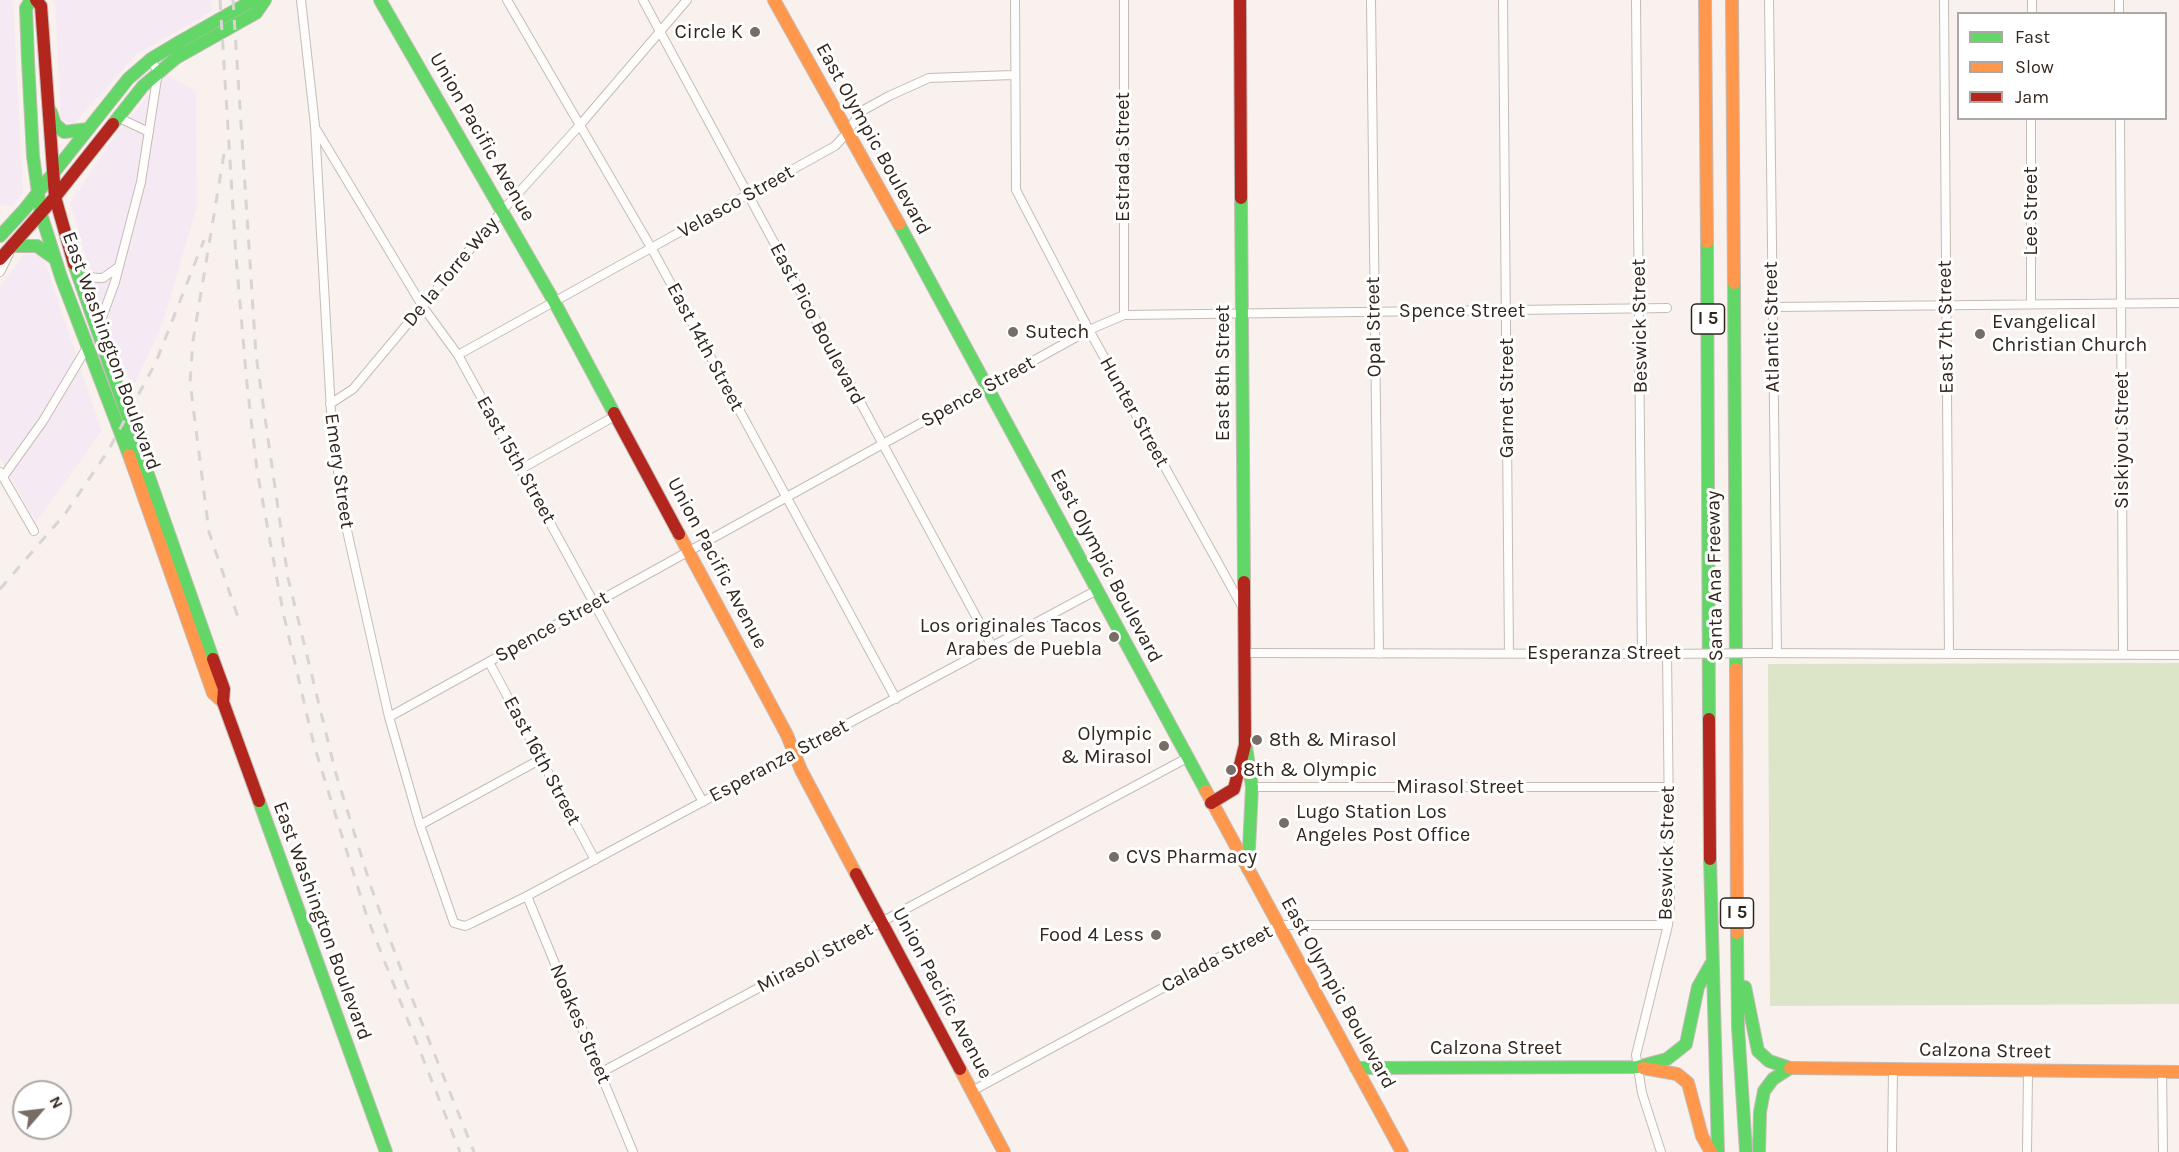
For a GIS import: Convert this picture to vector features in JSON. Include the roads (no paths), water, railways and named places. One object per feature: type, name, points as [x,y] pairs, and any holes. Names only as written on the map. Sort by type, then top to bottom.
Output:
[{"type":"main road","name":"East Washington Boulevard","points":[[31,0],[26,8],[26,18],[37,194],[41,214],[213,693],[223,702]]},
{"type":"main road","name":"East Washington Boulevard","points":[[36,0],[41,6],[55,197],[78,277],[224,688],[223,702],[386,1152]]},
{"type":"main road","name":"Union Pacific Avenue","points":[[380,0],[555,303],[688,550],[794,752],[801,770],[1004,1152]]},
{"type":"main road","name":"East Olympic Boulevard","points":[[774,0],[849,132],[1402,1152]]},
{"type":"main road","name":"East 8th Street","points":[[1211,803],[1234,789],[1245,745],[1240,0]]},
{"type":"main road","name":"Santa Ana Freeway","points":[[1705,0],[1711,963],[1718,1152]]},
{"type":"main road","name":"Santa Ana Freeway","points":[[1732,0],[1738,1027],[1746,1152]]},
{"type":"main road","points":[[0,236],[37,194],[128,79],[151,59],[250,2],[263,1]]},
{"type":"main road","points":[[0,259],[41,214],[117,117],[158,72],[184,53],[256,13],[263,1]]},
{"type":"main road","points":[[47,102],[55,124],[64,132],[75,133],[88,129]]},
{"type":"main road","points":[[12,246],[37,246],[55,258]]},
{"type":"main road","name":"East 8th Street","points":[[1245,745],[1250,762],[1252,787],[1248,870]]},
{"type":"main road","points":[[1738,954],[1758,1051],[1769,1061],[1790,1068]]},
{"type":"main road","points":[[1637,1067],[1667,1059],[1686,1044],[1698,987],[1711,963]]},
{"type":"main road","points":[[1637,1067],[1677,1074],[1688,1083],[1702,1136],[1712,1152]]},
{"type":"main road","name":"Calzona Street","points":[[1356,1068],[1637,1067]]},
{"type":"main road","points":[[1759,1152],[1760,1112],[1764,1091],[1773,1079],[1790,1068]]},
{"type":"main road","name":"Calzona Street","points":[[1790,1068],[2179,1072]]},
{"type":"street","name":"Emery Street","points":[[301,0],[315,126],[330,404],[346,526],[389,717],[450,918],[458,926]]},
{"type":"street","name":"East 14th Street","points":[[507,0],[652,249],[896,699]]},
{"type":"street","name":"East Pico Boulevard","points":[[643,0],[992,646]]},
{"type":"street","name":"De la Torre Way","points":[[330,404],[353,389],[502,211],[580,125],[687,0]]},
{"type":"street","name":"Hunter Street","points":[[1015,0],[1013,75],[1016,190],[1089,330],[1243,610]]},
{"type":"street","name":"Estrada Street","points":[[1124,0],[1124,315]]},
{"type":"street","name":"Opal Street","points":[[1371,0],[1373,311],[1379,654]]},
{"type":"street","name":"Garnet Street","points":[[1503,0],[1509,653]]},
{"type":"street","name":"Beswick Street","points":[[1636,0],[1642,652]]},
{"type":"street","name":"Atlantic Street","points":[[1769,0],[1777,653]]},
{"type":"street","name":"East 7th Street","points":[[1944,0],[1949,653]]},
{"type":"street","points":[[34,531],[1,475],[44,421],[97,332],[130,225],[149,132],[158,72],[151,59]]},
{"type":"street","name":"Velasco Street","points":[[458,355],[837,145],[849,132],[860,112],[904,88],[929,78],[1013,75]]},
{"type":"street","points":[[117,117],[149,132]]},
{"type":"street","name":"Lee Street","points":[[2031,120],[2031,303]]},
{"type":"street","name":"Siskiyou Street","points":[[2120,120],[2123,654]]},
{"type":"street","name":"East 15th Street","points":[[315,126],[423,307],[458,355],[596,603],[703,802]]},
{"type":"street","points":[[0,272],[12,246]]},
{"type":"street","points":[[78,277],[103,278],[117,268]]},
{"type":"street","points":[[1772,307],[2179,303]]},
{"type":"street","name":"Spence Street","points":[[389,717],[1089,330],[1124,315],[1373,311],[1507,312],[1667,308]]},
{"type":"street","points":[[521,469],[615,416]]},
{"type":"street","name":"Esperanza Street","points":[[458,926],[472,924],[527,896],[1097,590]]},
{"type":"street","name":"Esperanza Street","points":[[1244,653],[1642,652],[1667,654],[2179,655]]},
{"type":"street","name":"Beswick Street","points":[[1661,1152],[1642,1094],[1636,1055],[1668,925],[1670,903],[1667,654]]},
{"type":"street","name":"East 16th Street","points":[[489,662],[595,860]]},
{"type":"street","name":"Mirasol Street","points":[[600,1072],[1187,758]]},
{"type":"street","points":[[420,825],[541,759]]},
{"type":"street","name":"Mirasol Street","points":[[1252,787],[1668,787]]},
{"type":"street","name":"Noakes Street","points":[[527,896],[633,1152]]},
{"type":"street","name":"Calada Street","points":[[972,1091],[1279,925],[1668,925]]},
{"type":"street","points":[[1892,1152],[1893,1069]]},
{"type":"street","points":[[2027,1152],[2028,1072]]},
{"type":"street","points":[[2162,1072],[2163,1152]]},
{"type":"railway","points":[[220,0],[236,257],[247,384],[257,470],[283,612],[314,745],[367,917],[460,1152]]},
{"type":"railway","points":[[233,0],[256,355],[288,578],[336,774],[371,887],[407,986],[474,1152]]},
{"type":"railway","points":[[224,154],[193,341],[190,382],[209,532],[239,620]]},
{"type":"railway","points":[[0,589],[65,514],[108,451],[156,362],[204,240]]},
{"type":"place","name":"Circle K","points":[[755,32]]},
{"type":"place","name":"Sutech","points":[[1013,332]]},
{"type":"place","name":"Evangelical Christian Church","points":[[1980,334]]},
{"type":"place","name":"Los originales Tacos Arabes de Puebla","points":[[1114,637]]},
{"type":"place","name":"8th & Mirasol","points":[[1257,740]]},
{"type":"place","name":"Olympic & Mirasol","points":[[1164,746]]},
{"type":"place","name":"8th & Olympic","points":[[1231,770]]},
{"type":"place","name":"Lugo Station Los Angeles Post Office","points":[[1284,823]]},
{"type":"place","name":"CVS Pharmacy","points":[[1114,857]]},
{"type":"place","name":"Food 4 Less","points":[[1156,935]]}]
